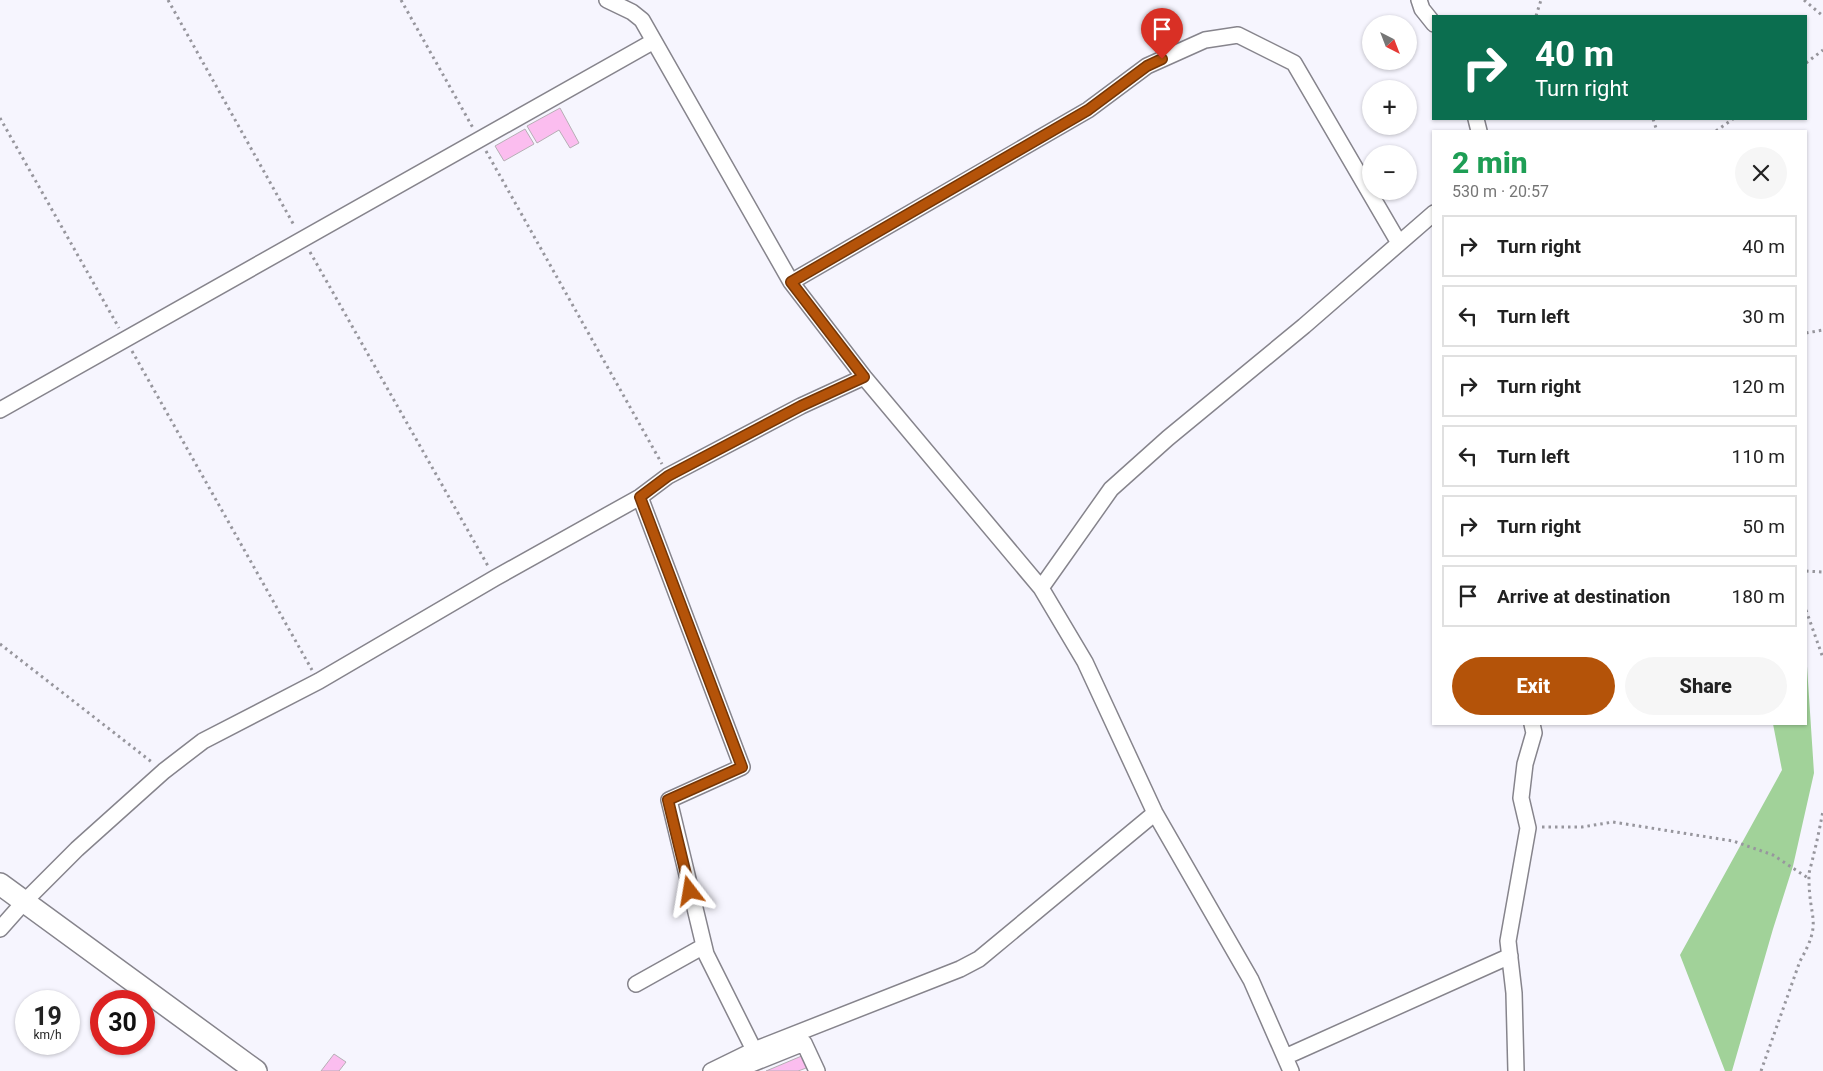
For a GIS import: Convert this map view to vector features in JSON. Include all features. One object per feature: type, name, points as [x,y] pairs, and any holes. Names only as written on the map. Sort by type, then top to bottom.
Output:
[{"type":"main road","points":[[0,884],[256,1071]]},
{"type":"street","points":[[606,0],[632,12],[642,20],[791,282],[864,377],[1041,588],[1085,662],[1155,813],[1251,980],[1288,1064],[1510,956]]},
{"type":"street","points":[[1419,0],[1422,9],[1432,22]]},
{"type":"street","points":[[791,282],[1088,110],[1147,66],[1205,40],[1238,35],[1294,63],[1399,243]]},
{"type":"street","points":[[0,410],[654,41]]},
{"type":"street","points":[[1041,588],[1111,489],[1168,438],[1304,326],[1432,215]]},
{"type":"street","points":[[0,929],[77,849],[164,771],[203,741],[318,681],[495,578],[640,497],[668,476],[801,406],[864,377]]},
{"type":"street","points":[[640,497],[742,767],[668,800],[706,954],[754,1050]]},
{"type":"street","points":[[1516,1071],[1514,993],[1508,941],[1528,828],[1521,798],[1525,764],[1534,733],[1532,725]]},
{"type":"street","points":[[711,1071],[754,1050],[960,969],[979,958],[1155,813]]},
{"type":"street","points":[[636,984],[704,946]]},
{"type":"street","points":[[734,1071],[804,1043],[817,1071]]},
{"type":"path","points":[[168,0],[495,578]]},
{"type":"path","points":[[401,0],[668,476]]},
{"type":"path","points":[[1536,15],[1541,0]]},
{"type":"path","points":[[1804,0],[1823,16]]},
{"type":"path","points":[[1807,62],[1823,50]]},
{"type":"path","points":[[0,118],[318,681]]},
{"type":"path","points":[[1717,130],[1732,120]]},
{"type":"path","points":[[1807,333],[1823,330]]},
{"type":"path","points":[[1807,571],[1823,572]]},
{"type":"path","points":[[1807,613],[1823,658]]},
{"type":"path","points":[[0,644],[164,771]]},
{"type":"path","points":[[1761,1071],[1800,962],[1816,936],[1818,924],[1808,878],[1821,828],[1823,811]]},
{"type":"path","points":[[1528,828],[1582,827],[1613,822],[1733,841],[1773,855],[1808,878]]},
{"type":"green space","points":[[1807,666],[1814,773],[1793,866],[1732,1071],[1725,1071],[1680,955],[1782,770],[1773,725],[1807,725]]},
{"type":"building","points":[[560,108],[579,143],[570,148],[559,130],[537,143],[527,126]]},
{"type":"building","points":[[525,129],[534,144],[504,161],[495,146]]},
{"type":"building","points":[[334,1054],[346,1062],[339,1071],[321,1071]]},
{"type":"building","points":[[804,1055],[809,1067],[798,1071],[766,1071]]},
{"type":"route","points":[[690,891],[668,800],[742,767],[640,497],[668,476],[801,406],[864,377],[791,282],[1088,110],[1147,66],[1162,59]]}]
